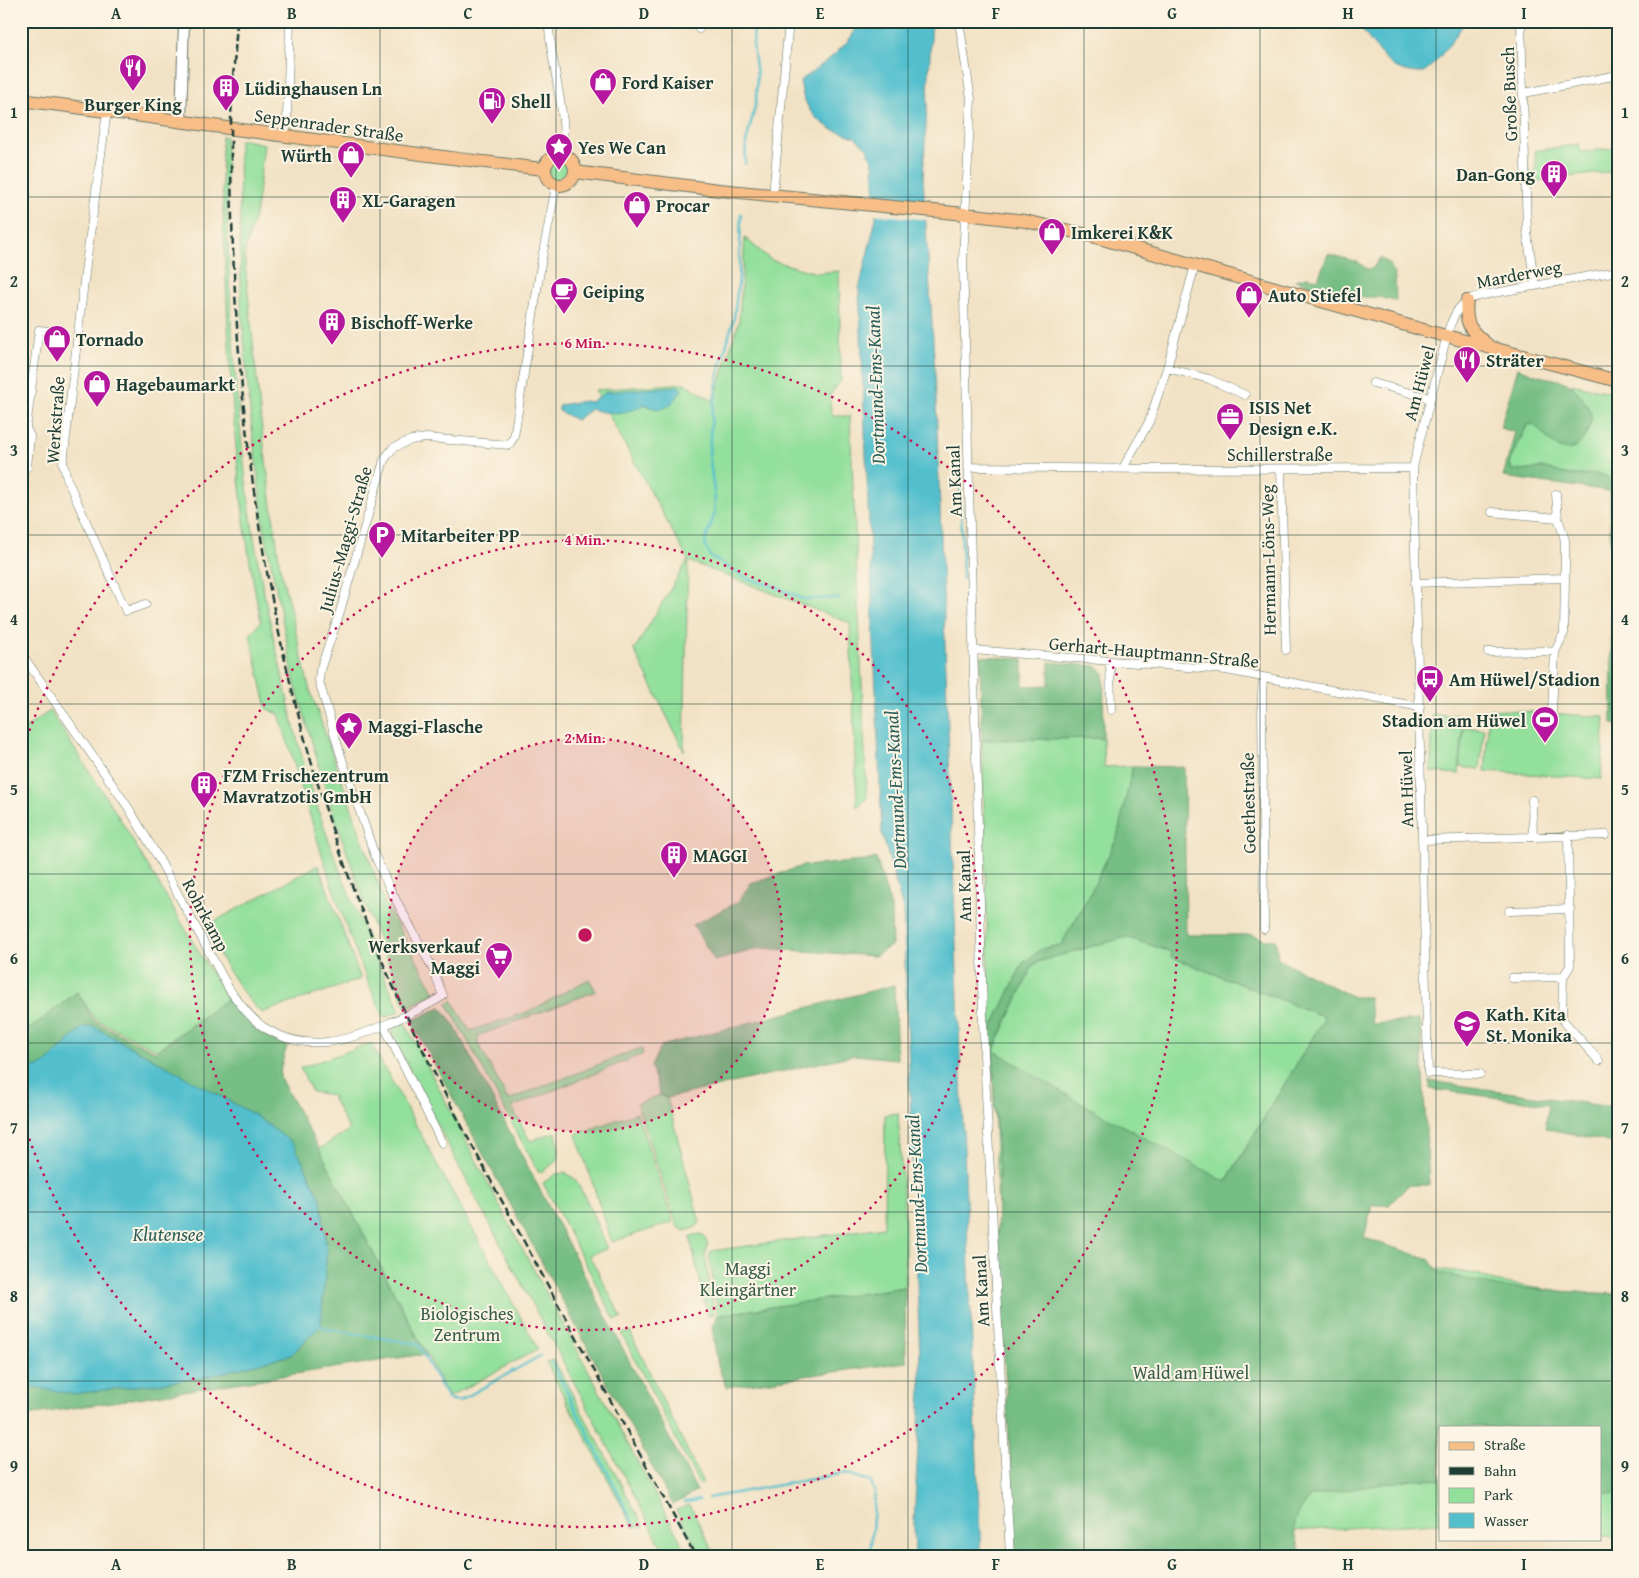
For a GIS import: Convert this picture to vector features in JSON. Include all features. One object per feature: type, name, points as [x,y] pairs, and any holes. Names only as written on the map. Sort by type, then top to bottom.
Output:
[{"type":"main road","name":"Seppenrader Straße","points":[[21,100],[398,152],[544,169]]},
{"type":"main road","points":[[561,155],[572,161],[575,172],[573,179],[568,184],[556,186],[547,180],[544,169],[550,158],[561,155]]},
{"type":"main road","points":[[575,172],[719,190],[1025,221],[1092,236],[1447,336],[1618,381]]},
{"type":"main road","points":[[1467,300],[1466,314],[1468,325],[1478,338],[1491,348]]},
{"type":"street","points":[[181,122],[184,21]]},
{"type":"street","points":[[285,136],[290,21]]},
{"type":"street","points":[[548,21],[550,45],[564,121],[564,143],[561,155]]},
{"type":"street","points":[[773,195],[790,21]]},
{"type":"street","name":"Am Kanal","points":[[959,21],[971,99],[963,260],[968,468],[984,1055],[1010,1557]]},
{"type":"street","name":"Große Busch","points":[[1522,21],[1527,232],[1535,286]]},
{"type":"street","points":[[1524,93],[1618,75]]},
{"type":"street","name":"Werkstraße","points":[[107,111],[86,264],[63,463],[67,478],[126,611],[146,604]]},
{"type":"street","name":"Julius-Maggi-Straße","points":[[443,996],[433,969],[389,887],[375,856],[318,681],[342,606],[384,460],[393,448],[410,440],[426,438],[509,445],[514,437],[542,258],[556,186]]},
{"type":"street","points":[[968,468],[1123,468],[1149,422],[1167,368],[1195,265]]},
{"type":"street","name":"Marderweg","points":[[1447,336],[1457,312],[1467,300],[1482,295],[1618,271]]},
{"type":"street","points":[[21,466],[27,467],[30,436],[24,428],[39,330],[60,332]]},
{"type":"street","name":"Am Hüwel","points":[[1447,336],[1413,468],[1428,1073],[1480,1074]]},
{"type":"street","points":[[1167,368],[1209,379],[1245,395]]},
{"type":"street","points":[[1373,382],[1430,398]]},
{"type":"street","name":"Schillerstraße","points":[[1123,468],[1413,468]]},
{"type":"street","name":"Hermann-Löns-Weg","points":[[1281,469],[1286,650]]},
{"type":"street","points":[[1552,710],[1554,652],[1564,633],[1565,540],[1558,518],[1556,494]]},
{"type":"street","points":[[1492,512],[1558,518]]},
{"type":"street","points":[[1415,583],[1565,578]]},
{"type":"street","name":"Gerhart-Hauptmann-Straße","points":[[973,650],[1226,670],[1420,707]]},
{"type":"street","points":[[1488,652],[1554,652]]},
{"type":"street","name":"Rohrkamp","points":[[22,657],[128,807],[159,859],[229,988],[243,1007],[261,1025],[294,1041],[325,1043],[349,1039],[384,1026],[429,1005],[443,996]]},
{"type":"street","points":[[1110,662],[1111,710]]},
{"type":"street","name":"Goethestraße","points":[[1263,677],[1264,929]]},
{"type":"street","points":[[1532,800],[1533,836]]},
{"type":"street","points":[[1422,840],[1606,835]]},
{"type":"street","points":[[1568,836],[1570,966],[1563,977],[1562,1019],[1599,1061]]},
{"type":"street","points":[[1509,911],[1570,909]]},
{"type":"street","points":[[1512,978],[1563,977]]},
{"type":"street","points":[[384,1026],[442,1143]]},
{"type":"green space","points":[[222,136],[226,137],[232,331],[240,428],[245,476],[261,578],[303,762],[348,891],[400,1011],[384,1018],[339,906],[279,714],[267,709],[250,635],[261,621],[247,543],[234,425],[223,221]]},
{"type":"green space","points":[[239,140],[264,144],[256,212],[244,254],[262,430],[280,567],[309,687],[384,901],[435,993],[406,1008],[369,915],[332,810],[295,684],[264,528],[250,411],[241,303]]},
{"type":"green space","points":[[1579,144],[1581,152],[1616,148],[1618,171],[1536,181],[1535,151]]},
{"type":"green space","points":[[559,161],[566,164],[569,171],[566,178],[559,181],[552,178],[549,171],[552,164]]},
{"type":"green space","points":[[745,238],[771,260],[816,273],[839,271],[841,380],[830,395],[831,413],[834,416],[850,416],[867,798],[857,809],[850,623],[688,561],[684,751],[634,650],[688,560],[595,390],[684,383],[714,401],[739,321]]},
{"type":"green space","points":[[1328,254],[1358,262],[1367,269],[1372,269],[1380,258],[1386,261],[1393,271],[1396,301],[1378,297],[1359,297],[1295,280],[1307,277],[1318,279]]},
{"type":"green space","points":[[1518,368],[1572,386],[1586,403],[1591,419],[1583,440],[1571,449],[1556,446],[1535,426],[1527,425],[1510,460],[1511,469],[1523,471],[1543,468],[1573,475],[1598,474],[1611,478],[1618,484],[1618,725],[1612,724],[1610,491],[1503,477],[1515,432],[1500,428]]},
{"type":"green space","points":[[1571,384],[1618,394],[1618,484],[1598,474],[1572,475],[1543,468],[1523,471],[1511,469],[1510,460],[1527,426],[1531,424],[1536,426],[1553,444],[1587,433],[1592,418]]},
{"type":"green space","points":[[980,656],[1023,659],[1023,686],[1049,685],[1049,662],[1095,666],[1100,669],[1104,674],[1103,738],[982,740]]},
{"type":"green space","name":"Stadion am Hüwel","points":[[1489,709],[1605,717],[1601,779],[1485,771]]},
{"type":"green space","points":[[50,711],[117,814],[227,999],[157,1050],[95,1019],[77,992],[31,1028],[21,1033],[21,731]]},
{"type":"green space","points":[[1432,715],[1458,715],[1458,727],[1463,728],[1459,774],[1431,772]]},
{"type":"green space","points":[[1464,727],[1484,729],[1480,769],[1460,767]]},
{"type":"green space","points":[[1103,738],[1104,767],[1133,766],[1117,838],[1089,896],[1061,945],[1042,949],[1023,963],[990,1032],[982,740]]},
{"type":"green space","name":"Wald am Hüwel","points":[[1133,766],[1184,767],[1186,935],[1252,935],[1266,940],[1276,940],[1278,959],[1353,997],[1369,997],[1372,1024],[1420,1020],[1429,1185],[1409,1185],[1389,1205],[1372,1205],[1364,1238],[1429,1259],[1438,1272],[1500,1287],[1618,1295],[1618,1494],[1602,1492],[1602,1426],[1439,1426],[1439,1480],[1414,1479],[1310,1496],[1294,1520],[1295,1533],[1302,1557],[1016,1557],[997,1234],[999,1170],[993,1078],[995,1077],[993,1051],[990,1048],[990,1032],[1023,963],[1042,949],[1061,945],[1089,896],[1117,838]],"holes":[[[1126,937],[1171,952],[1171,957],[1325,1017],[1226,1182],[1077,1101],[993,1050],[1033,965],[1038,962]]]},
{"type":"green space","points":[[876,858],[891,907],[892,945],[875,956],[760,948],[715,961],[693,925],[738,902],[751,883],[803,866],[866,861]]},
{"type":"green space","points":[[318,865],[361,979],[261,1013],[236,983],[204,927]]},
{"type":"green space","name":"Wald am Hüwel","points":[[1126,937],[1171,952],[1172,957],[1325,1017],[1226,1181],[1412,1266],[1480,1275],[1493,1281],[1554,1291],[1618,1294],[1618,1537],[1602,1536],[1602,1426],[1439,1426],[1439,1523],[1288,1531],[1295,1557],[1014,1557],[1008,1413],[997,1242],[998,1214],[992,1050],[994,1050],[1033,965],[1057,956]]},
{"type":"green space","points":[[589,979],[596,991],[478,1036],[478,1043],[508,1100],[641,1048],[643,1054],[512,1107],[530,1141],[556,1132],[559,1147],[558,1157],[552,1165],[539,1173],[447,1003],[452,1000],[470,1031],[530,1011]]},
{"type":"green space","points":[[894,985],[897,1059],[854,1055],[667,1098],[660,1095],[651,1066],[661,1046]]},
{"type":"green space","points":[[77,992],[94,1021],[156,1052],[228,999],[261,1032],[287,1046],[281,1066],[280,1078],[427,1356],[418,1355],[21,1416],[21,1383],[26,1386],[327,1250],[321,1199],[293,1144],[164,1066],[93,1026],[83,1027],[44,1065],[21,1072],[21,1033],[31,1028]]},
{"type":"green space","points":[[441,1007],[454,1025],[697,1491],[673,1505],[415,1028],[412,1021]]},
{"type":"green space","points":[[405,1023],[516,1237],[689,1557],[667,1557],[453,1155],[390,1030]]},
{"type":"green space","name":"Biologisches Zentrum","points":[[371,1043],[538,1349],[449,1397],[319,1149],[349,1130],[331,1095],[312,1092],[300,1068]]},
{"type":"green space","points":[[1430,1081],[1618,1108],[1618,1144],[1545,1128],[1549,1104],[1430,1089]]},
{"type":"green space","points":[[660,1095],[667,1098],[700,1223],[693,1229],[684,1231],[677,1226],[637,1104]]},
{"type":"green space","points":[[637,1113],[673,1222],[612,1242],[576,1134]]},
{"type":"green space","name":"Maggi Kleingärtner","points":[[898,1113],[905,1225],[905,1287],[718,1315],[709,1255],[711,1251],[884,1227],[885,1115]]},
{"type":"green space","points":[[565,1173],[575,1179],[588,1203],[607,1249],[589,1255],[622,1318],[615,1320],[543,1183],[556,1174]]},
{"type":"green space","points":[[700,1234],[704,1235],[708,1246],[705,1255],[714,1313],[708,1316],[690,1238]]},
{"type":"green space","points":[[905,1287],[906,1362],[726,1387],[718,1366],[712,1327],[718,1315]]},
{"type":"green space","points":[[630,1332],[703,1483],[699,1484],[622,1334]]},
{"type":"green space","points":[[554,1360],[644,1527],[633,1527],[546,1362]]},
{"type":"green space","points":[[690,1505],[716,1557],[702,1557],[676,1510]]},
{"type":"water","name":"Dortmund-Ems-Kanal","points":[[857,21],[932,21],[923,178],[935,372],[981,1557],[915,1557],[914,1523],[921,1387],[903,909],[882,833],[859,289],[876,218],[873,164],[867,148],[855,137],[831,129],[816,118],[803,96],[800,81],[825,62],[851,38]]},
{"type":"water","points":[[1355,21],[1465,21],[1440,57],[1428,69],[1416,73],[1408,72],[1389,63]]},
{"type":"water","points":[[679,386],[682,389],[667,407],[657,409],[645,404],[625,412],[605,412],[591,409],[576,420],[559,411],[559,405],[584,401],[591,402],[606,392]]},
{"type":"water","name":"Klutensee","points":[[93,1026],[253,1114],[294,1144],[321,1199],[327,1250],[321,1325],[291,1355],[202,1378],[73,1394],[26,1386],[21,1383],[21,1072],[44,1065],[83,1027]]},
{"type":"pier","points":[[871,195],[927,202],[928,220],[873,214]]},
{"type":"waterway","points":[[745,164],[746,143],[756,102],[757,75],[753,45],[754,21]]},
{"type":"waterway","points":[[741,214],[739,277],[734,318],[719,372],[712,413],[709,452],[715,500],[714,516],[705,541],[706,548],[711,557],[746,578],[776,587],[803,599],[840,598]]},
{"type":"waterway","points":[[960,467],[963,579]]},
{"type":"waterway","points":[[319,1325],[328,1329],[417,1344],[448,1399],[459,1401],[540,1356]]},
{"type":"waterway","points":[[552,1362],[634,1525]]},
{"type":"waterway","points":[[708,1498],[845,1473],[870,1481],[875,1492],[870,1557]]},
{"type":"waterway","points":[[685,1502],[699,1500]]},
{"type":"railway","points":[[237,21],[231,115],[232,233],[247,439],[262,541],[281,642],[306,742],[336,841],[373,939],[407,1018],[486,1171],[696,1557]]},
{"type":"place","name":"Burger King","points":[[133,92]]},
{"type":"place","name":"Ford Kaiser","points":[[603,106]]},
{"type":"place","name":"Lüdinghausen Ln","points":[[226,112]]},
{"type":"place","name":"Shell","points":[[492,125]]},
{"type":"place","name":"Yes We Can","points":[[559,171]]},
{"type":"place","name":"Würth","points":[[351,179]]},
{"type":"place","name":"Dan-Gong","points":[[1554,198]]},
{"type":"place","name":"XL-Garagen","points":[[343,224]]},
{"type":"place","name":"Procar","points":[[637,229]]},
{"type":"place","name":"Imkerei K&K","points":[[1052,256]]},
{"type":"place","name":"Geiping","points":[[564,315]]},
{"type":"place","name":"Auto Stiefel","points":[[1249,319]]},
{"type":"place","name":"Bischoff-Werke","points":[[332,346]]},
{"type":"place","name":"Tornado","points":[[57,363]]},
{"type":"place","name":"Sträter","points":[[1467,384]]},
{"type":"place","name":"Hagebaumarkt","points":[[97,408]]},
{"type":"place","name":"ISIS Net Design e.K.","points":[[1230,441]]},
{"type":"place","name":"Mitarbeiter PP","points":[[382,559]]},
{"type":"place","name":"Am Hüwel/Stadion","points":[[1430,703]]},
{"type":"place","name":"Stadion am Hüwel","points":[[1545,744]]},
{"type":"place","name":"Maggi-Flasche","points":[[349,750]]},
{"type":"place","name":"FZM Frischezentrum Mavratzotis GmbH","points":[[204,809]]},
{"type":"place","name":"MAGGI","points":[[674,879]]},
{"type":"place","name":"Werksverkauf Maggi","points":[[499,980]]},
{"type":"place","name":"Kath. Kita St. Monika","points":[[1467,1048]]}]
